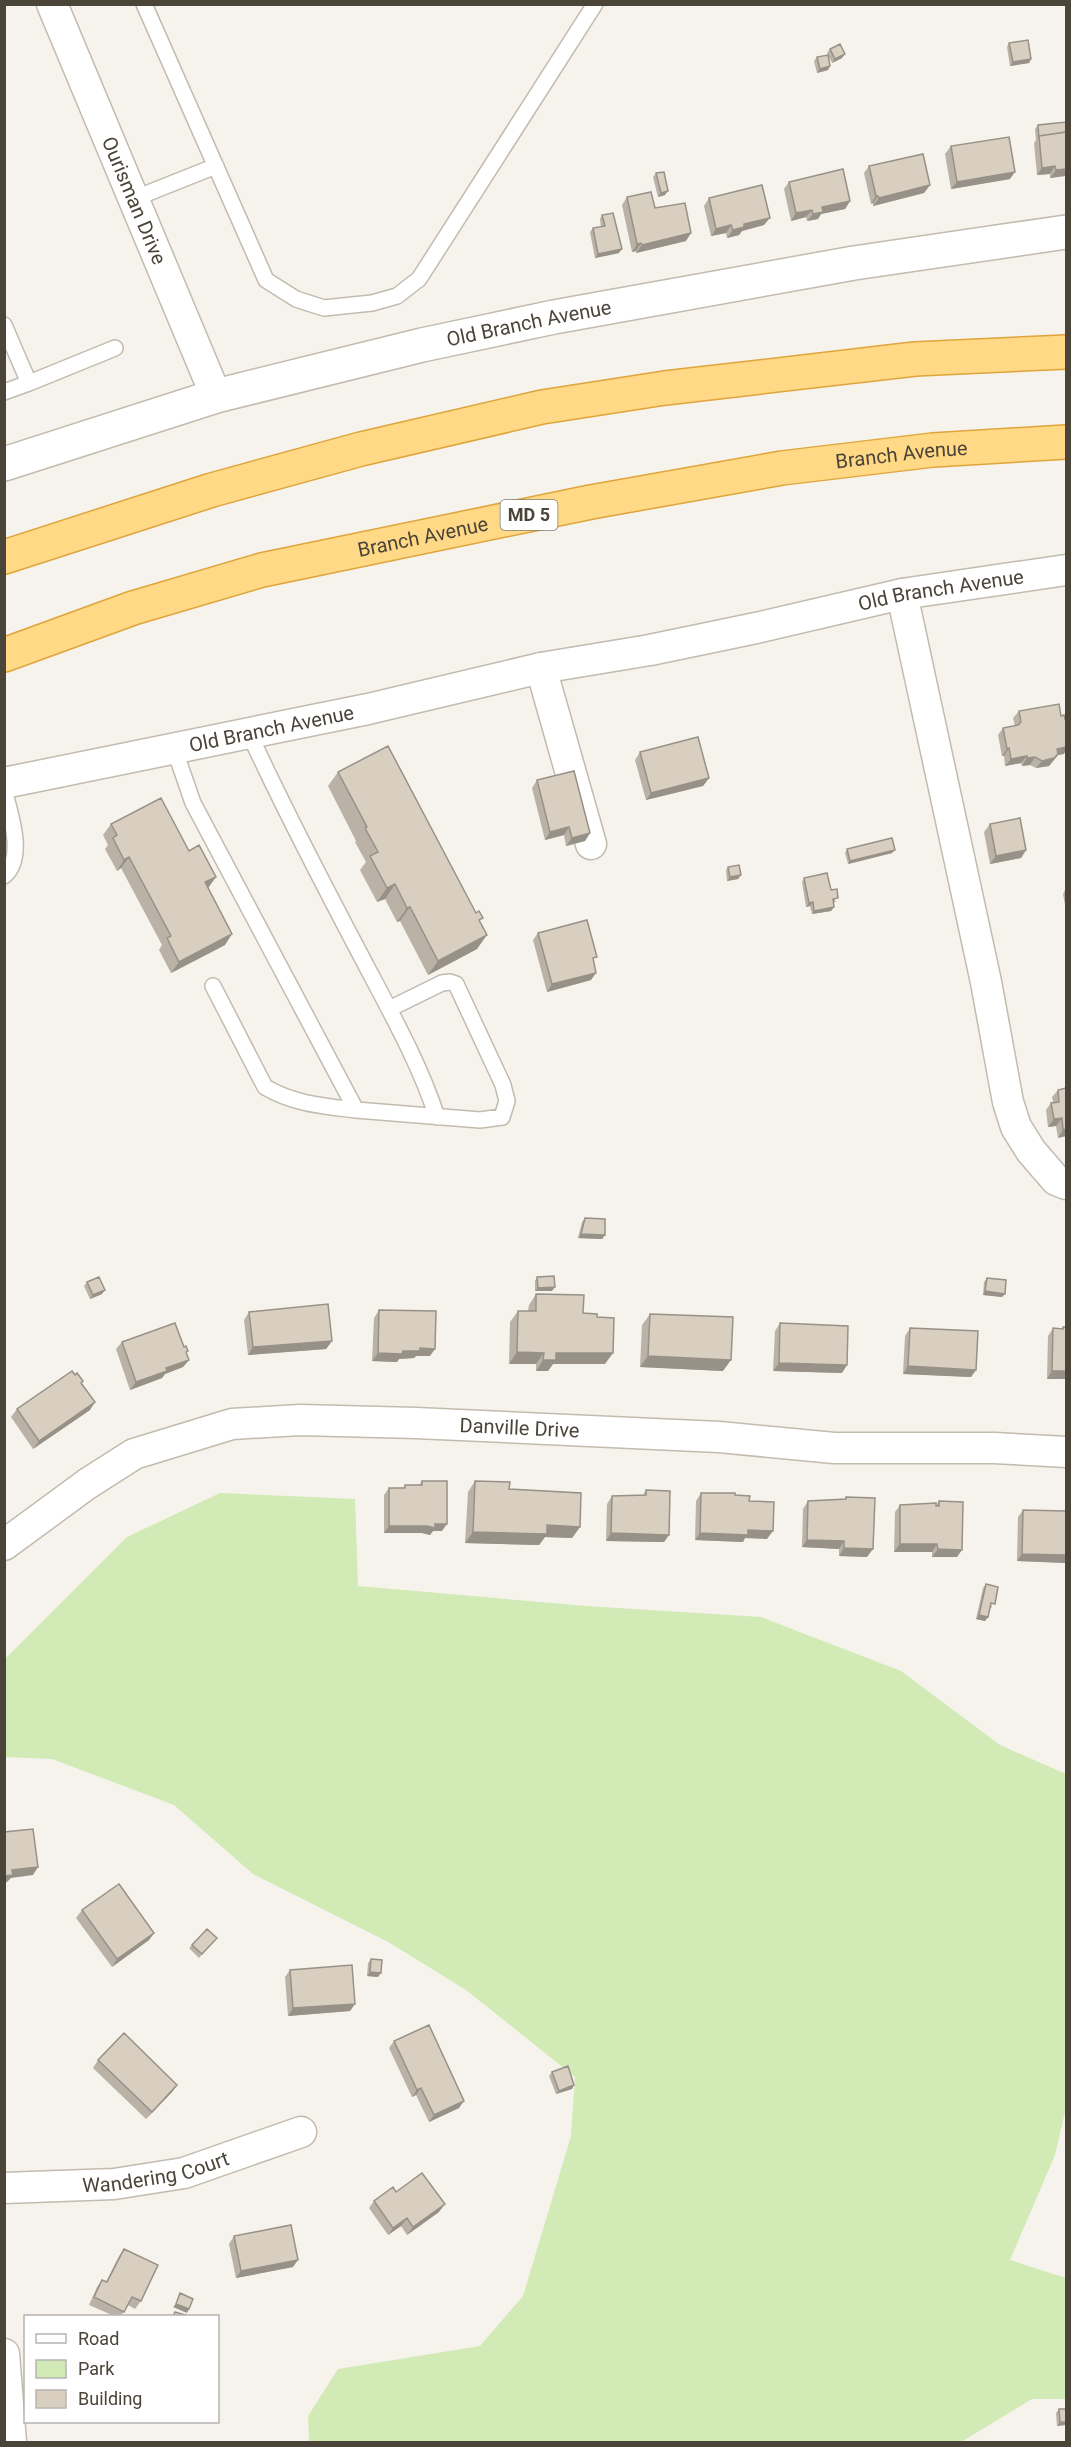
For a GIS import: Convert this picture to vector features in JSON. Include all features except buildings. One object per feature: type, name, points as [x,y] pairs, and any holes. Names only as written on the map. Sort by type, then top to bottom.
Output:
[{"type":"highway","points":[[4,556],[212,490],[361,450],[542,407],[664,388],[915,359],[1066,352]]},
{"type":"highway","name":"Branch Avenue","points":[[4,655],[133,608],[262,570],[591,501],[782,468],[933,450],[1066,442]]},
{"type":"street","name":"Ourisman Drive","points":[[52,4],[216,396]]},
{"type":"street","name":"Old Branch Avenue","points":[[4,464],[216,396],[422,345],[554,316],[854,263],[1066,232]]},
{"type":"street","name":"Old Branch Avenue","points":[[4,783],[368,709],[541,668],[660,648],[902,594],[1066,570]]},
{"type":"street","points":[[902,594],[986,982],[1008,1102],[1016,1127],[1031,1151],[1056,1180],[1066,1184]]},
{"type":"street","points":[[541,668],[591,844]]},
{"type":"street","name":"Danville Drive","points":[[4,1545],[87,1484],[134,1454],[232,1424],[300,1420],[416,1423],[718,1437],[834,1448],[994,1448],[1066,1452]]},
{"type":"street","name":"Wandering Court","points":[[4,2188],[114,2184],[184,2173],[301,2132]]},
{"type":"street","points":[[4,2354],[11,2442]]},
{"type":"lane","points":[[144,4],[266,280],[296,299],[324,308],[372,303],[397,296],[419,279],[595,4]]},
{"type":"lane","points":[[133,199],[216,166]]},
{"type":"lane","points":[[6,332],[29,383]]},
{"type":"lane","points":[[4,392],[115,348]]},
{"type":"lane","points":[[249,733],[284,809],[389,1009],[427,1087],[437,1117]]},
{"type":"lane","points":[[174,748],[193,802],[356,1110]]},
{"type":"lane","points":[[4,790],[16,840],[13,865],[4,876]]},
{"type":"lane","points":[[213,986],[265,1087],[281,1096],[302,1104],[356,1110],[480,1120],[501,1117],[507,1101],[503,1084],[456,984],[442,983],[389,1009]]},
{"type":"green space","points":[[220,1493],[355,1499],[358,1586],[586,1606],[761,1617],[901,1671],[1000,1745],[1066,1774],[1066,2108],[1055,2155],[1010,2260],[1066,2278],[1066,2399],[1032,2399],[961,2442],[309,2442],[308,2416],[338,2369],[480,2346],[523,2296],[571,2136],[575,2077],[466,1990],[390,1943],[253,1874],[174,1805],[52,1759],[5,1757],[5,1659],[127,1537]]}]
